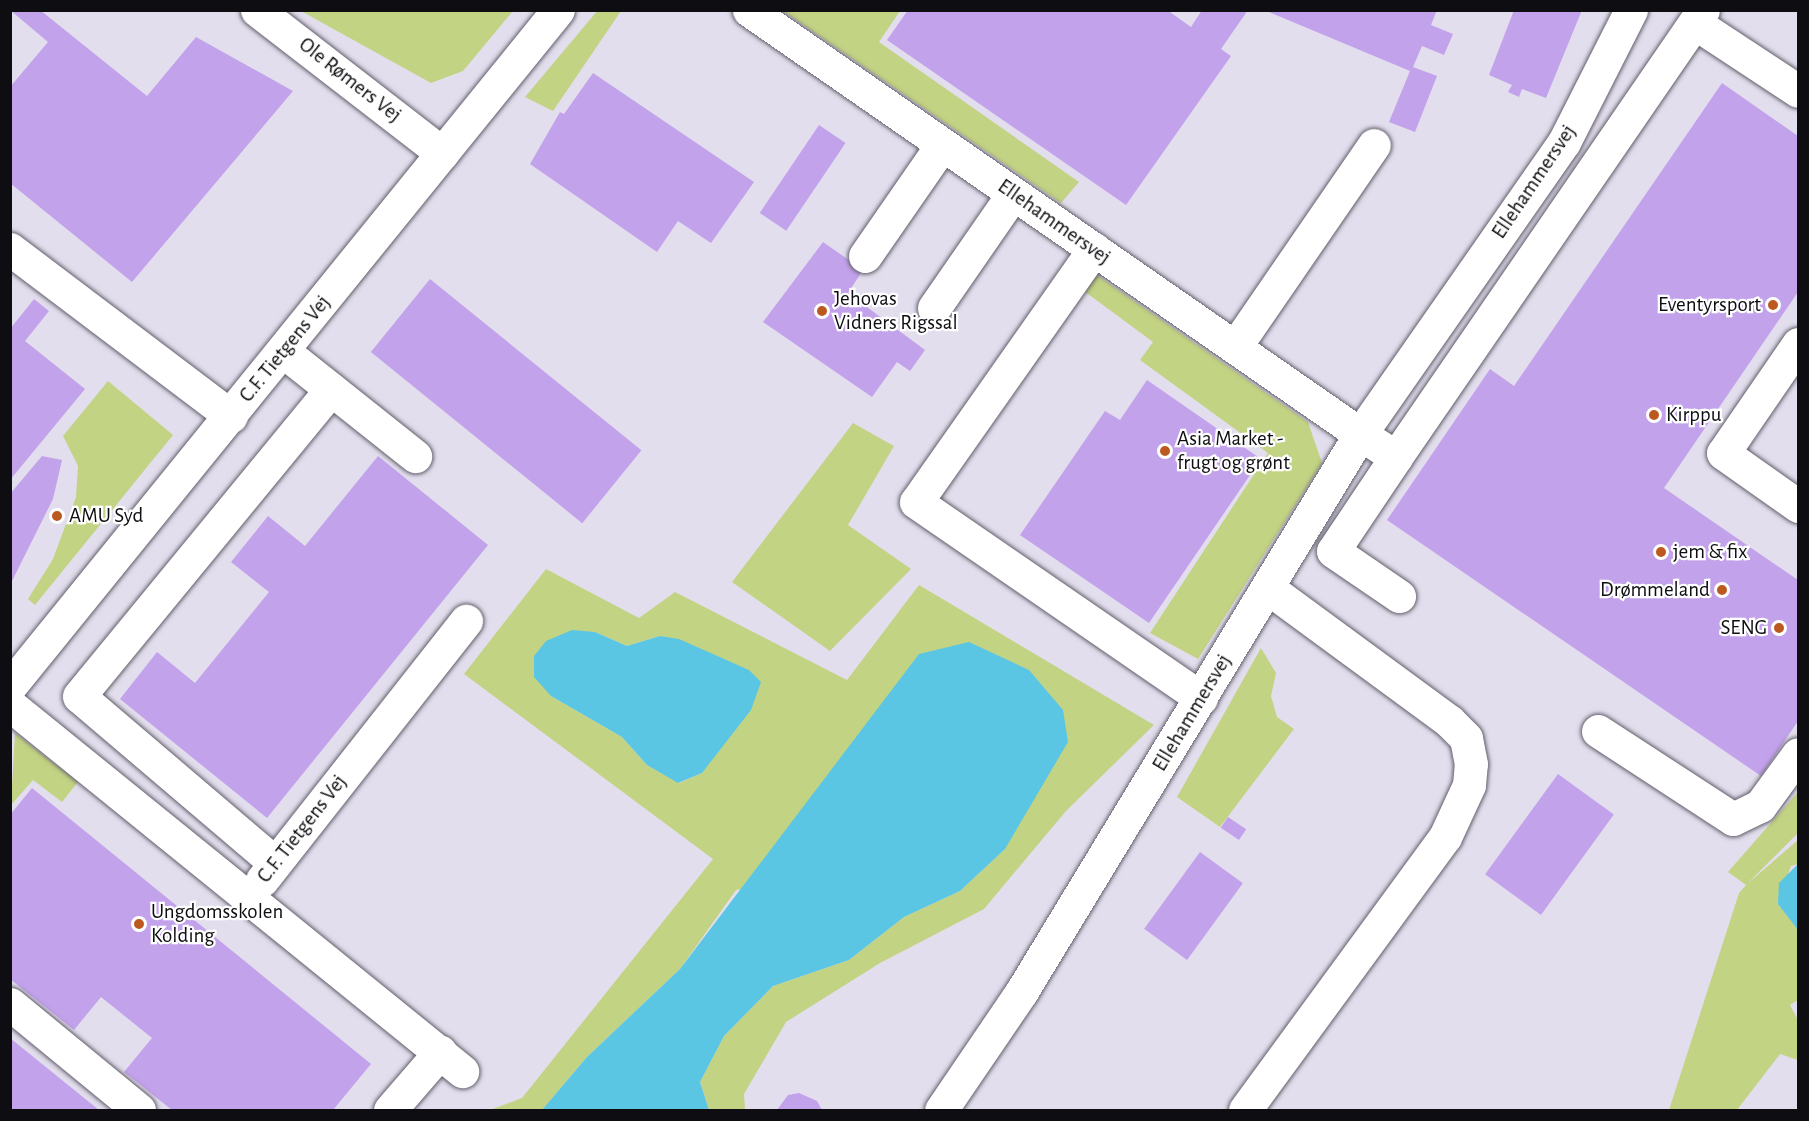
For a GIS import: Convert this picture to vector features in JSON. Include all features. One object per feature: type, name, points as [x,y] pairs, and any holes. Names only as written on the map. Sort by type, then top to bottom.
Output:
[{"type":"street","name":"Ole Rømers Vej","points":[[257,10],[442,153]]},
{"type":"street","name":"C.F. Tietgens Vej","points":[[10,686],[558,10]]},
{"type":"street","name":"Ellehammersvej","points":[[749,10],[1360,434]]},
{"type":"street","name":"Ellehammersvej","points":[[941,1110],[1022,991],[1360,434],[1564,142],[1631,10]]},
{"type":"street","points":[[1399,596],[1333,551],[1699,17],[1798,91]]},
{"type":"street","points":[[865,256],[942,145]]},
{"type":"street","points":[[1235,347],[1374,145]]},
{"type":"street","points":[[934,308],[1013,194]]},
{"type":"street","points":[[10,249],[231,416]]},
{"type":"street","points":[[1094,249],[916,502],[1201,698]]},
{"type":"street","points":[[1798,344],[1723,453],[1798,506]]},
{"type":"street","points":[[283,351],[415,456]]},
{"type":"street","points":[[275,863],[79,696],[331,389]]},
{"type":"street","points":[[1360,434],[1396,457]]},
{"type":"street","points":[[1245,1110],[1445,837],[1469,785],[1471,764],[1466,738],[1449,721],[1268,588]]},
{"type":"street","name":"C.F. Tietgens Vej","points":[[250,895],[466,621]]},
{"type":"street","name":"C.F. Tietgens Vej","points":[[10,705],[250,895],[451,1062],[390,1110]]},
{"type":"street","points":[[1598,730],[1733,819],[1760,806],[1798,754]]},
{"type":"street","points":[[10,1004],[139,1110]]},
{"type":"green space","points":[[598,10],[621,11],[553,111],[525,97]]},
{"type":"green space","points":[[301,11],[513,11],[463,71],[431,83]]},
{"type":"green space","points":[[783,11],[900,11],[879,42],[1079,182],[1061,203]]},
{"type":"green space","points":[[1097,275],[1308,422],[1322,463],[1198,659],[1150,633],[1268,453],[1140,360],[1153,342],[1084,291]]},
{"type":"green space","points":[[108,381],[173,435],[35,605],[28,599],[53,559],[76,497],[78,466],[63,436]]},
{"type":"green space","points":[[853,423],[894,446],[848,525],[911,569],[830,651],[732,582]]},
{"type":"green space","points":[[546,569],[639,618],[675,592],[847,680],[919,585],[1154,725],[1066,811],[984,909],[880,963],[786,1022],[744,1094],[745,1110],[709,1110],[700,1082],[724,1036],[773,986],[849,960],[904,917],[960,891],[1005,849],[736,890],[680,969],[587,1057],[542,1110],[490,1110],[522,1098],[713,859],[464,674]],"holes":[[[595,632],[627,646],[660,636],[702,773],[679,783],[647,765],[622,737],[551,696]]]},
{"type":"green space","points":[[1261,648],[1276,673],[1271,696],[1277,717],[1294,729],[1220,827],[1177,797]]},
{"type":"green space","points":[[15,733],[78,782],[62,802],[33,780],[11,805]]},
{"type":"green space","points":[[1798,792],[1798,833],[1747,884],[1798,840],[1798,864],[1791,866],[1778,903],[1798,930],[1798,1000],[1790,1005],[1798,1020],[1798,1060],[1780,1054],[1737,1110],[1669,1110],[1739,893],[1746,885],[1728,872]]},
{"type":"water","points":[[572,630],[595,632],[627,646],[660,636],[679,639],[749,670],[761,682],[751,710],[702,773],[678,783],[647,765],[622,737],[551,696],[534,677],[534,656],[546,641]]},
{"type":"water","points":[[969,642],[1029,670],[1063,710],[1068,742],[1005,849],[960,891],[904,917],[849,960],[773,986],[724,1036],[700,1082],[709,1110],[542,1110],[587,1057],[680,969],[919,654]]},
{"type":"water","points":[[1798,864],[1798,930],[1778,904],[1779,883]]},
{"type":"building","points":[[10,10],[40,10],[147,96],[196,37],[293,91],[132,282],[10,183],[10,87],[48,42]]},
{"type":"building","points":[[908,10],[1167,10],[1191,27],[1202,10],[1248,10],[1221,49],[1231,56],[1126,205],[887,40]]},
{"type":"building","points":[[1264,10],[1437,10],[1431,25],[1453,34],[1444,55],[1422,46],[1413,67],[1437,76],[1415,132],[1389,122],[1410,71]]},
{"type":"building","points":[[1514,10],[1582,10],[1546,98],[1522,89],[1519,97],[1508,92],[1512,85],[1489,75]]},
{"type":"building","points":[[593,73],[754,182],[711,243],[678,221],[657,252],[530,164],[560,112],[564,114]]},
{"type":"building","points":[[1722,83],[1798,136],[1798,292],[1664,488],[1798,580],[1798,721],[1761,776],[1387,520],[1490,369],[1514,386]]},
{"type":"building","points":[[819,125],[846,143],[786,231],[760,213]]},
{"type":"building","name":"Jehovas Vidners Rigssal","points":[[823,242],[863,270],[848,293],[925,350],[910,371],[897,362],[872,397],[763,322]]},
{"type":"building","points":[[430,279],[641,450],[582,523],[371,352]]},
{"type":"building","points":[[34,299],[49,311],[25,341],[85,389],[10,480],[10,329]]},
{"type":"building","points":[[1147,380],[1261,459],[1149,623],[1020,535],[1105,411],[1120,420]]},
{"type":"building","points":[[42,456],[62,460],[53,499],[10,585],[10,494]]},
{"type":"building","points":[[378,456],[488,545],[267,818],[120,699],[157,652],[195,683],[269,592],[231,562],[268,516],[305,546]]},
{"type":"building","points":[[1558,774],[1614,815],[1541,915],[1485,874]]},
{"type":"building","points":[[32,788],[371,1064],[333,1110],[172,1110],[124,1072],[152,1038],[101,997],[74,1030],[10,979],[10,815]]},
{"type":"building","points":[[1228,817],[1246,829],[1239,840],[1221,828]]},
{"type":"building","points":[[1200,852],[1243,883],[1187,960],[1144,929]]},
{"type":"building","points":[[10,1038],[99,1110],[10,1110]]},
{"type":"building","points":[[799,1093],[817,1101],[822,1110],[777,1110],[788,1095]]},
{"type":"place","name":"Eventyrsport","points":[[1773,305]]},
{"type":"place","name":"Jehovas Vidners Rigssal","points":[[822,311]]},
{"type":"place","name":"Kirppu","points":[[1654,415]]},
{"type":"place","name":"Asia Market - frugt og grønt","points":[[1165,451]]},
{"type":"place","name":"AMU Syd","points":[[57,516]]},
{"type":"place","name":"jem & fix","points":[[1661,552]]},
{"type":"place","name":"Drømmeland","points":[[1722,590]]},
{"type":"place","name":"SENG","points":[[1779,628]]},
{"type":"place","name":"Ungdomsskolen Kolding","points":[[139,924]]}]
